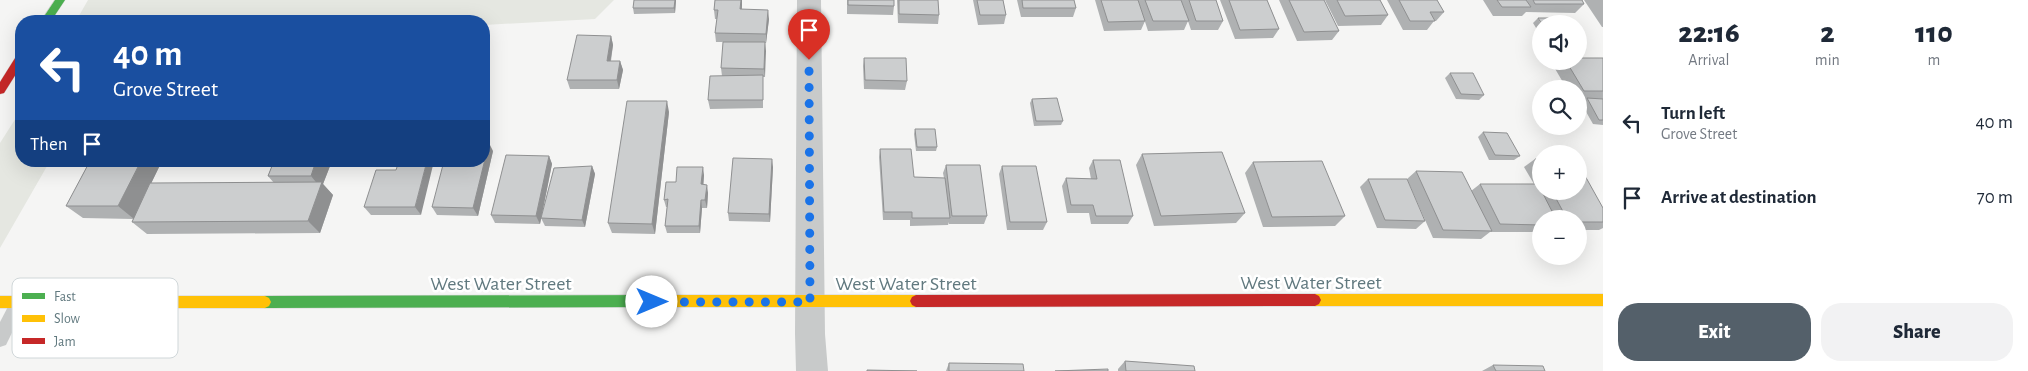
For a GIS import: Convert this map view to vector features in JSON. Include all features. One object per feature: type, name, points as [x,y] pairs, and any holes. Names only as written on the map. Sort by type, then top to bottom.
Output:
[{"type":"main road","points":[[50,15],[60,0]]},
{"type":"main road","points":[[0,90],[15,67]]},
{"type":"main road","name":"West Water Street","points":[[178,302],[1603,300]]},
{"type":"street","points":[[809,0],[812,371]]},
{"type":"lane","points":[[0,339],[12,317]]},
{"type":"shaded area","points":[[88,0],[614,0],[595,19],[490,25],[490,15],[79,15]]},
{"type":"shaded area","points":[[15,119],[15,167],[47,167],[0,248],[0,143]]},
{"type":"building","points":[[634,0],[675,0],[674,8],[633,8]]},
{"type":"building","points":[[715,0],[741,0],[740,9],[768,10],[766,34],[715,33],[718,10],[714,10]]},
{"type":"building","points":[[848,0],[894,0],[894,6],[848,5]]},
{"type":"building","points":[[899,0],[938,0],[939,15],[899,14]]},
{"type":"building","points":[[977,0],[1003,0],[1006,15],[980,15]]},
{"type":"building","points":[[1022,0],[1074,0],[1076,8],[1023,8]]},
{"type":"building","points":[[1101,0],[1138,0],[1145,21],[1108,22]]},
{"type":"building","points":[[1145,0],[1181,0],[1189,21],[1153,21]]},
{"type":"building","points":[[1189,0],[1216,0],[1223,21],[1196,21]]},
{"type":"building","points":[[1229,0],[1267,0],[1279,29],[1240,30]]},
{"type":"building","points":[[1289,0],[1324,0],[1339,31],[1304,32]]},
{"type":"building","points":[[1337,0],[1380,0],[1388,15],[1345,16]]},
{"type":"building","points":[[1399,0],[1437,0],[1444,12],[1430,12],[1435,21],[1410,21]]},
{"type":"building","points":[[1497,0],[1526,0],[1531,7],[1502,7]]},
{"type":"building","points":[[1533,0],[1582,0],[1584,4],[1535,4]]},
{"type":"building","points":[[577,35],[611,36],[607,61],[620,61],[617,80],[567,80]]},
{"type":"building","points":[[723,42],[765,42],[764,69],[721,68]]},
{"type":"building","points":[[864,58],[906,58],[907,81],[865,80]]},
{"type":"building","points":[[1587,58],[1603,58],[1603,91],[1587,91],[1587,80],[1577,80],[1571,70],[1587,70]]},
{"type":"building","points":[[1450,73],[1473,73],[1484,95],[1461,94]]},
{"type":"building","points":[[763,75],[763,100],[708,100],[710,76]]},
{"type":"building","points":[[1057,98],[1063,121],[1036,121],[1032,99]]},
{"type":"building","points":[[1587,98],[1603,99],[1603,120],[1599,120]]},
{"type":"building","points":[[627,101],[667,101],[652,224],[608,223]]},
{"type":"building","points":[[915,129],[935,129],[937,147],[917,147]]},
{"type":"building","points":[[1483,132],[1507,133],[1520,156],[1495,155]]},
{"type":"building","points":[[880,149],[911,149],[914,177],[945,178],[950,218],[912,218],[912,212],[884,212]]},
{"type":"building","points":[[1222,152],[1245,213],[1161,216],[1142,154]]},
{"type":"building","points":[[506,155],[549,156],[536,216],[491,215]]},
{"type":"building","points":[[733,158],[772,159],[769,214],[728,213]]},
{"type":"building","points":[[1093,160],[1120,160],[1133,216],[1096,216],[1093,205],[1071,205],[1066,178],[1097,179]]},
{"type":"building","points":[[1322,161],[1345,216],[1272,217],[1253,162]]},
{"type":"building","points":[[946,165],[980,165],[987,216],[952,216]]},
{"type":"building","points":[[592,166],[582,220],[541,218],[554,168]]},
{"type":"building","points":[[1002,166],[1036,166],[1047,222],[1010,222]]},
{"type":"building","points":[[87,167],[138,167],[118,206],[66,206]]},
{"type":"building","points":[[272,167],[314,167],[311,176],[268,176]]},
{"type":"building","points":[[397,167],[425,167],[415,207],[364,207],[376,170],[396,170]]},
{"type":"building","points":[[442,167],[483,167],[473,208],[432,207]]},
{"type":"building","points":[[677,167],[703,167],[701,184],[707,185],[705,200],[701,200],[699,226],[665,226],[668,199],[664,200],[666,182],[676,182]]},
{"type":"building","points":[[1416,171],[1462,172],[1492,231],[1443,230]]},
{"type":"building","points":[[1368,179],[1407,179],[1425,221],[1385,220]]},
{"type":"building","points":[[1587,179],[1603,208],[1603,222],[1587,222],[1587,210],[1562,210],[1557,200],[1587,200]]},
{"type":"building","points":[[322,182],[308,221],[132,222],[150,183]]},
{"type":"building","points":[[1480,184],[1532,184],[1532,200],[1546,200],[1551,210],[1532,210],[1532,225],[1500,224]]},
{"type":"building","points":[[1125,361],[1194,366],[1195,371],[1126,371]]},
{"type":"building","points":[[949,363],[1023,364],[1024,371],[949,371]]},
{"type":"building","points":[[1493,365],[1543,366],[1545,371],[1496,371]]},
{"type":"building","points":[[1108,369],[1108,371],[1055,371]]},
{"type":"building","points":[[867,370],[917,371],[867,371]]},
{"type":"traffic: fast","points":[[50,15],[60,0]]},
{"type":"traffic: fast","points":[[265,302],[654,301]]},
{"type":"traffic: slow","points":[[1315,300],[1603,300]]},
{"type":"traffic: slow","points":[[654,301],[916,301]]},
{"type":"traffic: slow","points":[[0,302],[12,302]]},
{"type":"traffic: slow","points":[[178,302],[265,302]]},
{"type":"traffic: jam","points":[[0,90],[15,67]]},
{"type":"traffic: jam","points":[[916,301],[1315,300]]},
{"type":"route","points":[[652,302],[810,302],[809,60]]}]
